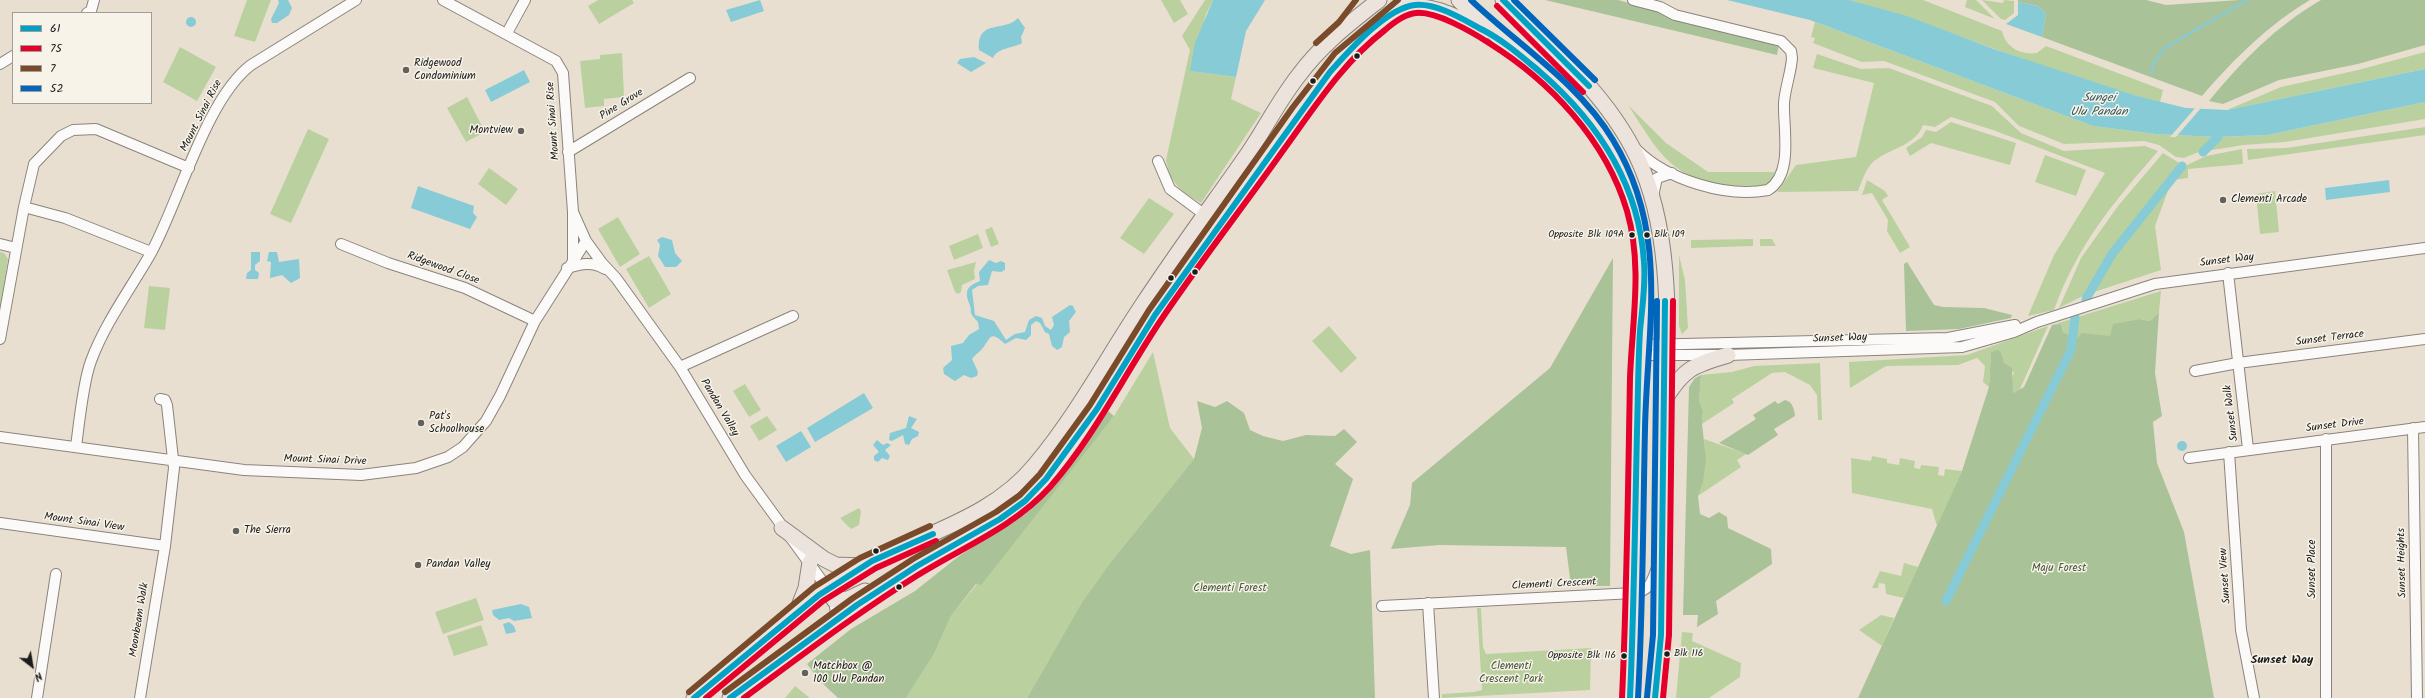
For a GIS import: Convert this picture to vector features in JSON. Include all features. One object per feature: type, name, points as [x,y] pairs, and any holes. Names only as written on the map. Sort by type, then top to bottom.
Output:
[{"type":"main road","points":[[694,698],[797,612],[831,594],[864,566],[979,513],[1006,495],[1034,467],[1086,397],[1141,307],[1205,215],[1300,73],[1345,27],[1366,0]]},
{"type":"main road","points":[[1345,27],[1379,0]]},
{"type":"main road","points":[[1459,0],[1497,37],[1576,103],[1605,142],[1623,176],[1634,207],[1644,261],[1630,698]]},
{"type":"main road","points":[[1503,0],[1589,86],[1629,144],[1642,168],[1661,229],[1665,270],[1665,350],[1661,635],[1655,698]]},
{"type":"main road","points":[[730,698],[837,619],[917,566],[1000,519],[1025,501],[1046,479],[1096,409],[1155,315],[1279,143],[1299,112],[1341,59],[1405,4],[1423,5],[1453,16],[1497,37]]},
{"type":"main road","points":[[1272,115],[1294,94],[1302,91],[1306,96],[1299,112]]},
{"type":"main road","points":[[1664,400],[1678,378],[1685,373],[1702,362],[1728,355]]},
{"type":"main road","points":[[782,528],[824,559],[836,565],[864,566]]},
{"type":"main road","points":[[797,612],[806,588],[810,562]]},
{"type":"main road","points":[[831,594],[848,599],[858,596],[903,568],[912,564],[917,566]]},
{"type":"street","points":[[90,12],[94,0]]},
{"type":"street","name":"Mount Sinai Rise","points":[[76,448],[91,362],[122,300],[151,252],[203,137],[236,77],[251,65],[356,0]]},
{"type":"street","name":"Mount Sinai Rise","points":[[443,0],[507,33],[558,63],[563,73],[573,212]]},
{"type":"street","points":[[507,33],[525,0]]},
{"type":"street","points":[[1629,144],[1648,160],[1672,173],[1712,189],[1762,191],[1773,187],[1784,164],[1784,101],[1792,58],[1788,47],[1781,41],[1675,15],[1660,7],[1633,0]]},
{"type":"street","points":[[0,64],[12,57]]},
{"type":"street","name":"Pine Grove","points":[[568,152],[690,78]]},
{"type":"street","points":[[0,339],[16,248],[34,164],[61,136],[73,130],[96,129],[189,168]]},
{"type":"street","points":[[1158,161],[1170,189],[1205,215]]},
{"type":"street","points":[[1653,201],[1657,178],[1672,173]]},
{"type":"street","points":[[24,207],[65,218],[151,252]]},
{"type":"street","points":[[573,212],[573,260]]},
{"type":"street","name":"Pandan Valley","points":[[573,212],[586,241],[602,263],[616,278],[680,367],[745,475],[782,528],[810,562],[831,594],[837,619]]},
{"type":"street","name":"Mount Sinai Drive","points":[[0,437],[244,470],[361,476],[416,468],[448,457],[463,447],[486,421],[500,396],[535,321],[567,268],[586,241]]},
{"type":"street","points":[[0,244],[16,248]]},
{"type":"street","name":"Ridgewood Close","points":[[341,244],[388,263],[465,288],[535,321]]},
{"type":"street","name":"Sunset Way","points":[[1665,350],[1728,355],[1957,347],[2014,332],[2037,322],[2155,284],[2425,248]]},
{"type":"street","points":[[567,268],[581,264],[597,264],[616,278]]},
{"type":"street","name":"Sunset Walk","points":[[2189,458],[2248,449],[2228,274]]},
{"type":"street","points":[[680,367],[792,316]]},
{"type":"street","name":"Sunset Way","points":[[1640,350],[1948,338],[2037,322]]},
{"type":"street","name":"Sunset Terrace","points":[[2238,363],[2425,339]]},
{"type":"street","points":[[2195,370],[2238,363]]},
{"type":"street","name":"Moonbeam Walk","points":[[140,698],[165,546],[174,468],[167,405],[165,400],[160,399]]},
{"type":"street","name":"Sunset Drive","points":[[2248,449],[2425,427]]},
{"type":"street","name":"Sunset Heights","points":[[2413,428],[2417,698]]},
{"type":"street","name":"Sunset Place","points":[[2326,439],[2326,698]]},
{"type":"street","name":"Sunset View","points":[[2229,452],[2241,630],[2254,698]]},
{"type":"street","name":"Mount Sinai View","points":[[0,523],[165,546]]},
{"type":"street","name":"Clementi Crescent","points":[[1382,606],[1634,593],[1644,591],[1649,586],[1661,558]]},
{"type":"street","points":[[37,698],[56,574]]},
{"type":"street","points":[[1428,603],[1434,698]]},
{"type":"green space","points":[[247,0],[271,0],[255,42],[234,36]]},
{"type":"green space","points":[[598,0],[632,0],[634,3],[599,24],[588,6]]},
{"type":"green space","points":[[1161,0],[1180,0],[1188,14],[1174,23]]},
{"type":"green space","points":[[1205,0],[1213,0],[1206,14],[1191,71],[1236,77],[1231,99],[1261,113],[1201,203],[1188,195],[1178,186],[1170,175],[1166,160],[1190,50],[1182,36]]},
{"type":"green space","points":[[1545,0],[1618,0],[1779,44],[1777,55]]},
{"type":"green space","points":[[1849,0],[1923,0],[2002,31],[2007,42],[2011,46],[2025,53],[2037,53],[2046,46],[2163,90],[2160,102],[2081,79],[1927,25]]},
{"type":"green space","points":[[1967,0],[1976,0],[1995,19],[1965,7]]},
{"type":"green space","points":[[1982,0],[2003,3],[2004,0],[2014,1],[2014,13],[2005,20],[2001,19]]},
{"type":"green space","points":[[2018,0],[2146,0],[2166,5],[2239,0],[2310,0],[2280,20],[2252,44],[2226,69],[2202,96],[2042,37],[2046,14],[2038,6],[2018,2]]},
{"type":"green space","points":[[2321,0],[2425,0],[2425,45],[2358,64],[2279,80],[2223,104],[2209,101],[2260,45],[2289,21]]},
{"type":"green space","points":[[1815,22],[2093,126],[2156,134],[2216,137],[2201,151],[2184,158],[2176,157],[2159,145],[2144,141],[2064,144],[2019,126],[1995,102],[1884,61],[1862,62],[1813,43],[1815,38],[1811,37]]},
{"type":"green space","points":[[180,47],[216,67],[197,101],[163,82]]},
{"type":"green space","points":[[2425,52],[2425,69],[2227,110],[2281,87],[2358,70]]},
{"type":"green space","points":[[622,53],[624,97],[604,99],[604,106],[585,108],[580,61],[600,59],[600,55]]},
{"type":"green space","points":[[1817,54],[1861,69],[1889,68],[1992,106],[2021,133],[2064,151],[2145,146],[2158,151],[2126,188],[2098,225],[2074,265],[2054,310],[2028,316],[2054,255],[2105,173],[1993,130],[1951,117],[1935,127],[1923,125],[1914,138],[1908,143],[1878,158],[1870,166],[1858,191],[1777,192],[1796,165],[1856,157],[1874,83],[1813,68]]},
{"type":"green space","points":[[467,97],[485,132],[466,142],[447,108]]},
{"type":"green space","points":[[2425,102],[2425,119],[2285,142],[2244,145],[2206,151],[2220,137],[2267,135]]},
{"type":"green space","points":[[1628,105],[1666,143],[1708,172],[1774,172],[1772,180],[1761,186],[1718,185],[1696,179],[1682,172],[1661,154]]},
{"type":"green space","points":[[1951,122],[2016,143],[2010,165],[1931,143],[1910,156],[1906,148],[1922,137],[1926,130],[1936,132]]},
{"type":"green space","points":[[2425,127],[2425,135],[2248,160],[2247,149],[2286,148]]},
{"type":"green space","points":[[308,129],[329,139],[291,223],[270,214]]},
{"type":"green space","points":[[2242,149],[2243,164],[2188,169],[2188,178],[2173,180],[2183,167],[2206,156]]},
{"type":"green space","points":[[2163,153],[2181,164],[2110,253],[2087,294],[2059,308],[2081,258],[2118,206]]},
{"type":"green space","points":[[2045,155],[2086,170],[2076,196],[2035,182]]},
{"type":"green space","points":[[489,168],[518,189],[506,205],[478,184]]},
{"type":"green space","points":[[1867,180],[1885,191],[1888,196],[1882,200],[1910,247],[1900,253],[1887,231],[1888,220],[1872,193],[1862,195]]},
{"type":"green space","points":[[2172,181],[2155,226],[2161,270],[2091,293],[2113,254]]},
{"type":"green space","points":[[2275,191],[2279,232],[2260,234],[2256,194]]},
{"type":"green space","points":[[1149,198],[1174,214],[1144,254],[1120,238]]},
{"type":"green space","points":[[618,217],[640,254],[620,267],[598,229]]},
{"type":"green space","points":[[992,227],[999,244],[991,247],[985,230]]},
{"type":"green space","points":[[978,234],[983,248],[954,260],[949,246]]},
{"type":"green space","points":[[1753,239],[1753,246],[1691,248],[1691,240]]},
{"type":"green space","points":[[1760,239],[1772,239],[1776,246],[1760,246]]},
{"type":"green space","points":[[0,252],[4,253],[8,259],[0,310]]},
{"type":"green space","points":[[1679,255],[1685,280],[1688,328],[1682,334],[1679,326]]},
{"type":"green space","points":[[649,256],[671,294],[649,308],[626,269]]},
{"type":"green space","points":[[1613,258],[1610,586],[1571,586],[1566,547],[1439,545],[1391,549],[1410,505],[1412,483],[1550,368]]},
{"type":"green space","points":[[976,262],[974,271],[975,279],[962,285],[961,292],[958,294],[955,292],[947,270]]},
{"type":"green space","points":[[1907,262],[1934,305],[1943,307],[1984,308],[2012,315],[2011,318],[1959,329],[1906,331],[1904,264]]},
{"type":"green space","points":[[149,286],[170,288],[165,330],[144,328]]},
{"type":"green space","points":[[2161,291],[2159,312],[2150,321],[2139,319],[2114,324],[2110,336],[2076,339],[2063,332],[2061,324],[2052,325]]},
{"type":"green space","name":"Maju Forest","points":[[2159,312],[2155,373],[2162,416],[2153,422],[2157,463],[2184,532],[2214,698],[1858,698],[1962,471],[1989,387],[1991,352],[1998,350],[2002,354],[2004,363],[2012,368],[2013,393],[2024,387],[2052,325],[2061,324],[2063,332],[2076,339],[2082,333],[2110,336],[2113,324],[2139,319],[2150,321]]},
{"type":"green space","points":[[1329,326],[1357,358],[1341,373],[1312,341]]},
{"type":"green space","points":[[2048,326],[2020,389],[2013,393],[2011,380],[2014,373],[2004,363],[2002,354],[1991,352],[1989,387],[1983,382],[1985,366],[1977,358],[1958,365],[1886,366],[1850,388],[1849,362],[1967,355]]},
{"type":"green space","points":[[1153,352],[1170,428],[1194,459],[1110,563],[1082,602],[1027,698],[906,698],[934,654],[951,616],[1114,416]]},
{"type":"green space","points":[[1820,363],[1822,420],[1818,420],[1817,395],[1810,385],[1785,372],[1772,373],[1732,399],[1734,403],[1702,424],[1703,411],[1699,401],[1701,375],[1732,372],[1754,366]]},
{"type":"green space","points":[[1701,375],[1699,401],[1703,411],[1702,424],[1706,459],[1703,482],[1698,496],[1700,514],[1709,518],[1719,512],[1727,517],[1728,528],[1771,549],[1772,564],[1716,601],[1718,614],[1697,627],[1698,615],[1683,615],[1689,387],[1695,378]]},
{"type":"green space","points":[[745,384],[761,410],[749,417],[733,391]]},
{"type":"green space","points":[[1785,400],[1788,401],[1794,408],[1795,416],[1774,429],[1778,435],[1748,455],[1719,443],[1756,419],[1753,415],[1775,401],[1778,404]]},
{"type":"green space","name":"Clementi Forest","points":[[1197,401],[1215,407],[1227,401],[1244,413],[1250,430],[1263,436],[1283,441],[1306,435],[1335,436],[1344,429],[1357,442],[1335,464],[1353,479],[1330,546],[1351,554],[1370,550],[1375,698],[1027,698],[1082,602],[1110,563],[1194,459],[1202,428]]},
{"type":"green space","points":[[1108,411],[1114,416],[981,585],[976,584],[951,616],[934,654],[906,698],[838,698],[821,682],[807,664],[851,629],[915,591],[959,556],[1029,511],[1085,446]]},
{"type":"green space","points":[[767,416],[777,430],[759,441],[750,426]]},
{"type":"green space","points":[[1704,439],[1746,454],[1737,460],[1741,467],[1698,496],[1704,468]]},
{"type":"green space","points":[[1872,456],[1887,459],[1887,463],[1899,465],[1900,458],[1915,461],[1914,468],[1920,469],[1921,465],[1939,467],[1938,475],[1944,476],[1945,469],[1962,471],[1937,526],[1932,509],[1852,493],[1851,458],[1871,461]]},
{"type":"green space","points":[[859,508],[861,511],[859,525],[851,529],[840,518]]},
{"type":"green space","points":[[1904,563],[1918,567],[1904,598],[1886,594],[1885,584],[1879,583],[1878,588],[1872,588],[1880,571],[1901,576]]},
{"type":"green space","points":[[476,598],[484,620],[443,634],[435,612]]},
{"type":"green space","name":"Clementi Crescent Park","points":[[1477,608],[1481,608],[1483,647],[1486,654],[1591,648],[1590,690],[1442,698],[1442,694],[1482,690]]},
{"type":"green space","points":[[1881,615],[1894,618],[1882,646],[1859,630]]},
{"type":"green space","points":[[481,625],[488,645],[454,656],[447,636]]},
{"type":"green space","points":[[1682,632],[1693,633],[1692,641],[1741,663],[1740,677],[1709,698],[1676,698]]},
{"type":"green space","points":[[795,686],[810,698],[785,698]]},
{"type":"water","points":[[278,0],[288,0],[292,8],[289,15],[277,23],[272,23],[271,19],[279,3]]},
{"type":"water","points":[[760,0],[764,11],[731,22],[726,10]]},
{"type":"water","points":[[1213,0],[1265,0],[1246,31],[1236,77],[1190,71],[1195,43]]},
{"type":"water","name":"Sungei Ulu Pandan","points":[[1727,0],[1849,0],[1907,16],[1994,49],[2137,96],[2186,108],[2227,110],[2425,69],[2425,102],[2267,135],[2216,137],[2156,134],[2093,126],[1810,20]]},
{"type":"water","points":[[2018,2],[2038,6],[2046,14],[2042,37],[2006,24],[2018,15]]},
{"type":"water","points":[[189,17],[193,17],[195,18],[195,26],[189,27],[186,24],[186,20]]},
{"type":"water","points":[[1018,18],[1025,28],[1021,37],[1022,43],[998,52],[993,58],[979,50],[982,34],[987,30],[1006,25]]},
{"type":"water","points":[[974,57],[986,63],[971,72],[957,63],[960,59]]},
{"type":"water","points":[[524,70],[530,82],[491,102],[485,90]]},
{"type":"water","points":[[2389,180],[2390,192],[2326,200],[2325,188]]},
{"type":"water","points":[[418,186],[474,206],[473,213],[477,217],[470,229],[411,208]]},
{"type":"water","points":[[662,237],[672,240],[675,253],[682,261],[676,267],[665,267],[658,256],[660,245],[657,240]]},
{"type":"water","points":[[251,252],[260,252],[260,261],[255,265],[255,270],[259,273],[258,279],[246,279],[247,273],[251,270]]},
{"type":"water","points":[[269,252],[277,252],[279,262],[299,259],[300,278],[291,283],[282,275],[270,278],[271,262],[267,261]]},
{"type":"water","points":[[989,260],[996,263],[1001,261],[1005,263],[1005,270],[1001,272],[992,271],[988,285],[978,286],[972,290],[975,315],[994,321],[1006,340],[1015,334],[1025,332],[1029,320],[1036,316],[1042,318],[1045,326],[1051,330],[1054,325],[1052,317],[1070,305],[1073,306],[1076,312],[1069,321],[1070,332],[1064,337],[1062,347],[1057,350],[1052,346],[1049,334],[1045,332],[1040,323],[1036,321],[1031,325],[1031,335],[1026,340],[1016,338],[1005,344],[996,337],[991,337],[972,359],[978,372],[977,376],[971,378],[964,375],[955,381],[944,374],[943,368],[952,360],[951,346],[963,343],[969,335],[979,329],[978,322],[971,313],[967,292],[970,287],[980,281],[979,272]]},
{"type":"water","points":[[864,393],[873,408],[815,442],[807,428]]},
{"type":"water","points":[[909,416],[917,419],[911,428],[919,432],[918,436],[912,439],[909,445],[905,444],[903,435],[892,441],[889,440],[890,433],[906,428]]},
{"type":"water","points":[[801,431],[811,447],[786,462],[776,446]]},
{"type":"water","points":[[877,440],[883,445],[887,443],[891,445],[885,450],[890,456],[888,460],[882,458],[878,462],[874,460],[874,456],[879,452],[873,445]]},
{"type":"water","points":[[2180,441],[2184,441],[2187,446],[2184,451],[2180,451],[2177,448],[2177,444]]},
{"type":"water","points":[[521,604],[529,607],[532,618],[514,621],[509,618],[499,620],[493,615],[492,610]]},
{"type":"water","points":[[509,622],[514,626],[516,632],[506,634],[503,624]]},
{"type":"pier","points":[[2196,107],[2201,108],[2176,137],[2170,137]]},
{"type":"waterway","points":[[2151,73],[2155,61],[2166,47],[2248,0]]},
{"type":"waterway","points":[[2203,152],[2218,137]]},
{"type":"waterway","points":[[2086,299],[2112,254],[2182,166]]},
{"type":"waterway","points":[[1946,601],[2071,350],[2075,317]]},
{"type":"transit line","name":"7","points":[[1316,43],[1339,22],[1356,0]]},
{"type":"transit line","name":"7","points":[[725,692],[853,598],[913,559],[996,512],[1020,495],[1040,474],[1090,405],[1149,310],[1293,107],[1335,53],[1398,0]]},
{"type":"transit line","name":"52","points":[[1471,0],[1566,83],[1599,119],[1613,140],[1631,175],[1642,210],[1649,246],[1651,317],[1645,429],[1642,597],[1638,698]]},
{"type":"transit line","name":"61","points":[[1503,0],[1589,86]]},
{"type":"transit line","name":"52","points":[[1514,0],[1595,80]]},
{"type":"transit line","name":"61","points":[[730,698],[857,605],[917,566],[1000,519],[1025,501],[1046,479],[1097,409],[1155,315],[1330,72],[1358,42],[1380,22],[1404,8],[1415,5],[1424,5],[1442,9],[1491,34],[1519,54],[1560,90],[1579,111],[1611,156],[1624,180],[1634,206],[1644,262],[1644,296],[1639,356],[1630,698]]},
{"type":"transit line","name":"75","points":[[1497,6],[1583,92]]},
{"type":"transit line","name":"75","points":[[744,698],[895,589],[987,536],[1021,514],[1050,487],[1096,426],[1149,338],[1177,296],[1329,87],[1355,57],[1370,43],[1399,19],[1416,13],[1433,15],[1454,23],[1473,33],[1512,58],[1554,94],[1573,115],[1605,160],[1618,185],[1627,211],[1632,232],[1636,273],[1630,378],[1622,698]]},
{"type":"transit line","name":"52","points":[[1647,697],[1653,635],[1657,301]]},
{"type":"transit line","name":"61","points":[[1655,698],[1661,635],[1665,301]]},
{"type":"transit line","name":"75","points":[[1663,698],[1669,635],[1673,301]]},
{"type":"transit line","name":"7","points":[[689,692],[814,587],[860,558],[930,526]]},
{"type":"transit line","name":"61","points":[[694,698],[819,595],[872,561],[933,534]]},
{"type":"transit line","name":"75","points":[[706,698],[823,601],[876,568],[936,541]]},
{"type":"place","name":"Ridgewood Condominium","points":[[406,70]]},
{"type":"place","name":"Montview","points":[[521,131]]},
{"type":"place","name":"Clementi Arcade","points":[[2223,200]]},
{"type":"place","name":"Opposite Blk 109A","points":[[1632,235]]},
{"type":"place","name":"Blk 109","points":[[1647,235]]},
{"type":"place","name":"Pat's Schoolhouse","points":[[421,423]]},
{"type":"place","name":"The Sierra","points":[[236,531]]},
{"type":"place","name":"Pandan Valley","points":[[418,565]]},
{"type":"place","name":"Blk 116","points":[[1667,654]]},
{"type":"place","name":"Opposite Blk 116","points":[[1624,656]]},
{"type":"place","name":"Matchbox @ 100 Ulu Pandan","points":[[805,673]]},
{"type":"district","name":"Sunset Way","points":[[2282,661]]}]
